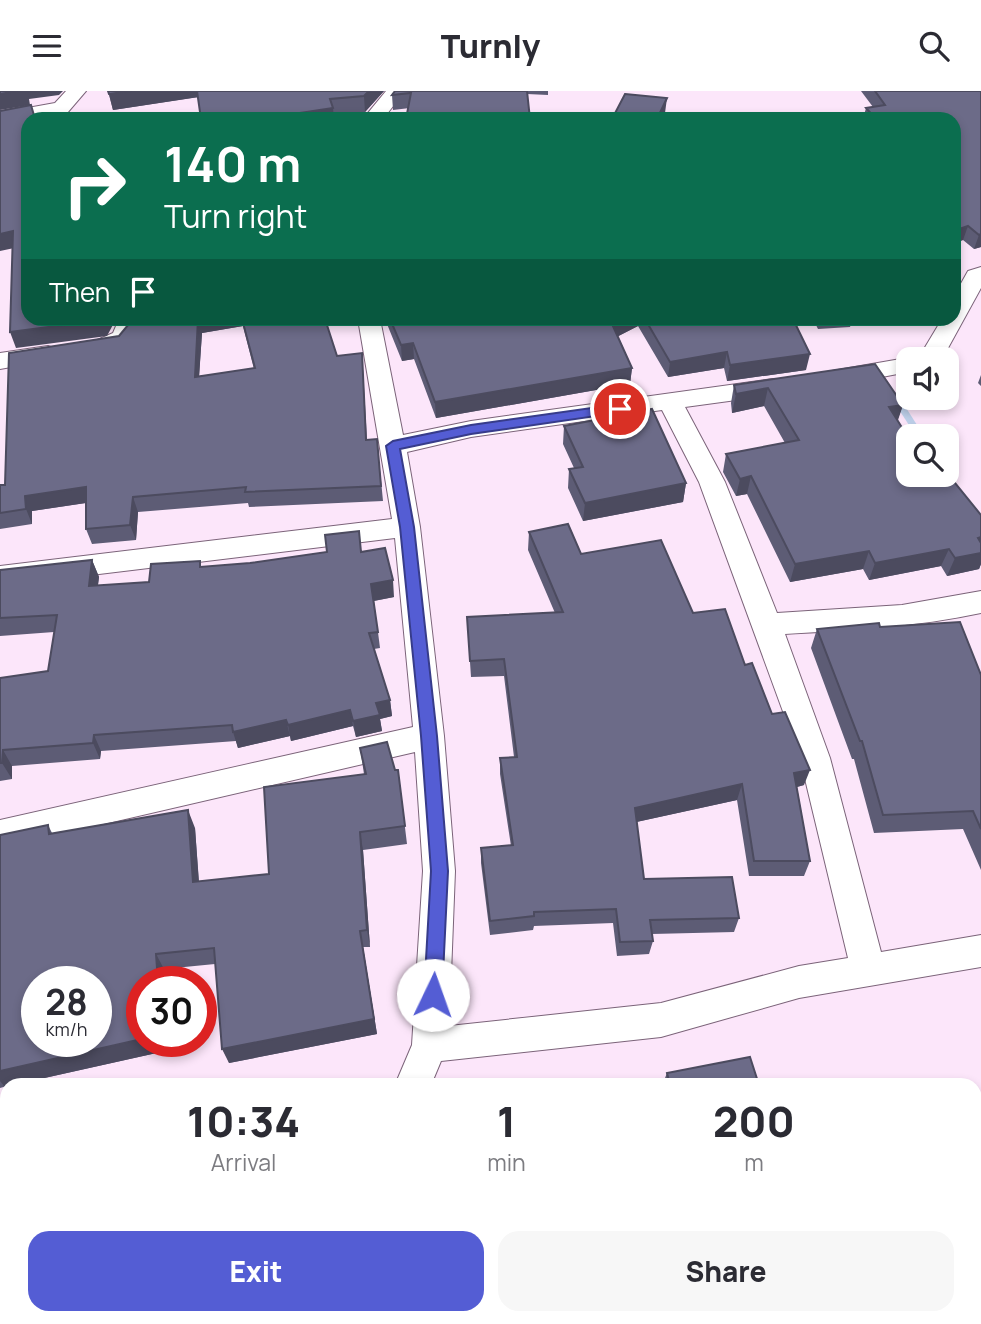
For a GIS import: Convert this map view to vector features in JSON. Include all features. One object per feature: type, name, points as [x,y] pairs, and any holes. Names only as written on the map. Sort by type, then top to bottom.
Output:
[{"type":"street","points":[[64,112],[77,91]]},
{"type":"street","points":[[379,112],[396,91]]},
{"type":"street","points":[[0,119],[21,117]]},
{"type":"street","points":[[961,303],[976,276],[981,274]]},
{"type":"street","points":[[0,361],[115,344],[129,326]]},
{"type":"street","points":[[370,326],[407,527],[429,736],[439,871],[430,1045],[416,1078]]},
{"type":"street","points":[[936,347],[948,326]]},
{"type":"street","points":[[820,380],[896,366]]},
{"type":"street","points":[[393,446],[471,429],[792,384]]},
{"type":"street","points":[[669,402],[680,418],[712,482],[815,758],[868,969]]},
{"type":"street","points":[[0,576],[407,527]]},
{"type":"street","points":[[767,624],[866,618],[958,608],[981,602]]},
{"type":"street","points":[[0,834],[429,736]]},
{"type":"street","points":[[430,1045],[661,1020],[799,982],[981,951]]},
{"type":"building","points":[[108,91],[131,91],[109,94]]},
{"type":"building","points":[[197,91],[369,91],[364,96],[330,99],[333,108],[306,112],[200,112]]},
{"type":"building","points":[[395,91],[527,91],[529,112],[407,112],[411,93],[392,95]]},
{"type":"building","points":[[875,91],[981,91],[981,234],[968,226],[961,228],[961,112],[870,112],[866,108],[885,105]]},
{"type":"building","points":[[625,94],[667,98],[660,112],[616,112]]},
{"type":"building","points":[[31,105],[33,112],[21,112],[21,326],[56,326],[10,332],[13,231],[0,234],[0,111]]},
{"type":"building","points":[[127,326],[198,326],[195,377],[255,368],[244,326],[327,326],[337,356],[362,353],[366,440],[377,439],[381,486],[245,492],[246,487],[133,497],[130,525],[86,529],[86,487],[25,496],[26,509],[0,513],[0,485],[5,485],[9,353],[119,336]]},
{"type":"building","points":[[393,326],[613,326],[632,368],[435,402],[413,343],[401,345]]},
{"type":"building","points":[[649,326],[796,326],[810,354],[730,365],[727,352],[670,362]]},
{"type":"building","points":[[875,364],[896,395],[896,406],[889,407],[900,424],[896,424],[896,487],[958,487],[981,515],[981,537],[978,538],[981,553],[955,558],[949,549],[875,563],[869,551],[795,564],[751,476],[740,479],[726,454],[799,440],[768,388],[736,394],[734,385]]},
{"type":"building","points":[[652,409],[686,483],[585,503],[569,469],[583,467],[564,426]]},
{"type":"building","points":[[568,524],[581,554],[661,540],[693,613],[725,609],[745,665],[752,663],[772,714],[785,712],[810,770],[794,773],[810,861],[754,861],[742,784],[635,808],[644,879],[732,877],[739,918],[650,920],[653,941],[620,942],[616,909],[534,912],[534,916],[490,921],[481,848],[513,845],[500,758],[517,757],[504,659],[470,661],[467,617],[563,612],[529,532]]},
{"type":"building","points":[[359,531],[361,552],[385,548],[393,580],[371,584],[378,632],[369,633],[390,700],[376,703],[380,715],[353,721],[350,710],[288,725],[286,720],[233,732],[232,725],[94,735],[93,743],[3,750],[0,763],[0,678],[48,671],[57,615],[0,618],[0,570],[92,560],[89,586],[149,582],[151,564],[200,561],[200,567],[327,552],[325,535]]},
{"type":"building","points":[[960,622],[981,675],[981,829],[973,811],[883,815],[862,741],[817,629],[879,623],[880,627]]},
{"type":"building","points":[[387,742],[395,770],[398,770],[405,826],[360,832],[367,930],[360,931],[374,1019],[222,1049],[214,948],[156,954],[157,966],[126,966],[126,1043],[112,1046],[112,966],[21,966],[21,1057],[62,1057],[0,1071],[0,835],[48,825],[49,834],[188,810],[193,882],[269,874],[264,787],[366,774],[360,748]]},
{"type":"building","points":[[750,1057],[757,1078],[668,1078],[667,1073]]},
{"type":"waterway","points":[[903,410],[912,424]]},
{"type":"route","points":[[433,995],[439,871],[429,736],[407,527],[393,446],[471,429],[620,409]]}]
